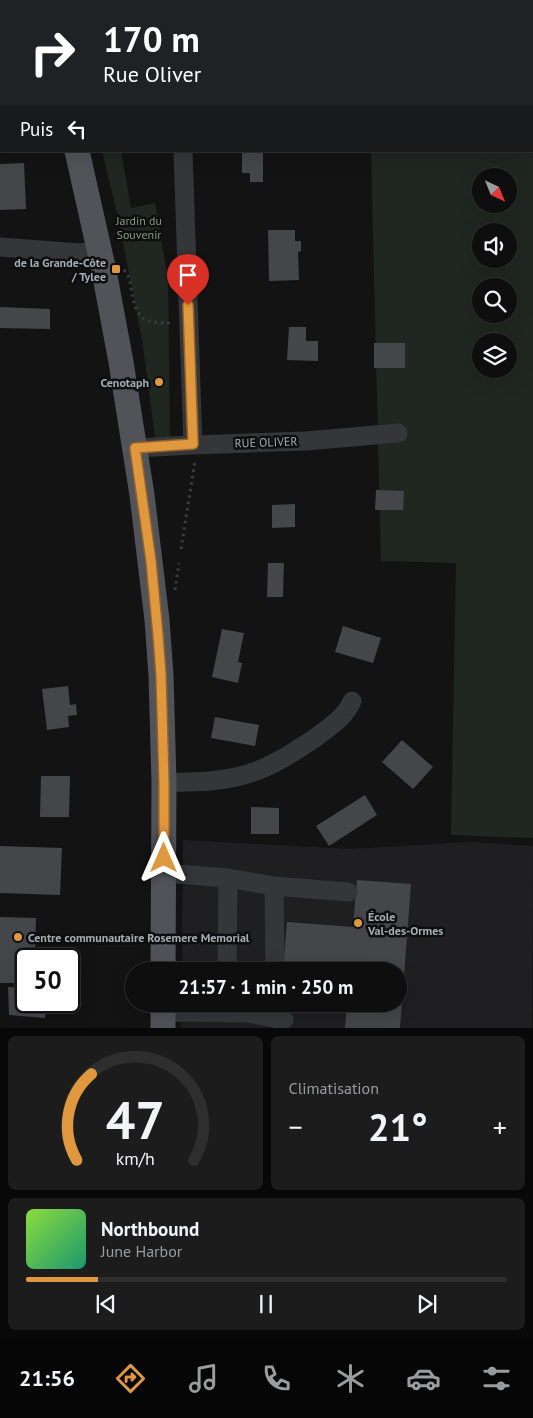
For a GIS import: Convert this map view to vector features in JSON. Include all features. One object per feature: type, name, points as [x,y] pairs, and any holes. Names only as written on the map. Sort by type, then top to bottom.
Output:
[{"type":"main road","points":[[77,152],[100,250],[122,369],[149,546],[157,620],[161,675],[164,782],[163,962]]},
{"type":"street","points":[[183,152],[194,449]]},
{"type":"street","points":[[0,247],[80,253],[100,250]]},
{"type":"street","name":"RUE OLIVER","points":[[135,448],[194,449],[398,433]]},
{"type":"street","points":[[164,782],[188,783],[239,777],[260,770],[295,751],[327,729],[342,717],[352,701]]},
{"type":"street","points":[[164,873],[228,878],[274,886],[348,892]]},
{"type":"street","points":[[227,962],[228,878]]},
{"type":"street","points":[[274,886],[275,962]]},
{"type":"street","points":[[163,1014],[247,1013],[284,1020]]},
{"type":"path","points":[[121,268],[128,275],[134,306],[138,313],[154,323],[181,323]]},
{"type":"path","points":[[137,375],[152,382],[158,382]]},
{"type":"path","points":[[181,549],[194,449]]},
{"type":"path","points":[[175,592],[179,563]]},
{"type":"shaded area","name":"École Val-des-Ormes","points":[[183,840],[350,849],[469,842],[533,846],[532,1028],[181,1028],[181,1012],[407,1012],[407,962],[182,962]]},
{"type":"green space","name":"Jardin du Souvenir","points":[[102,152],[121,152],[131,208],[155,203],[168,279],[170,441],[155,437],[142,339],[118,217]]},
{"type":"green space","points":[[371,152],[533,152],[533,838],[451,835],[456,563],[381,561]]},
{"type":"building","points":[[242,152],[263,152],[263,182],[250,182],[250,173],[242,173]]},
{"type":"building","points":[[24,163],[26,209],[0,210],[0,164]]},
{"type":"building","points":[[268,230],[295,230],[295,241],[301,241],[301,251],[298,252],[299,280],[269,281]]},
{"type":"building","points":[[0,307],[50,309],[50,329],[0,328]]},
{"type":"building","points":[[289,327],[306,327],[306,341],[318,341],[318,361],[287,360]]},
{"type":"building","points":[[374,343],[405,343],[405,368],[374,368]]},
{"type":"building","points":[[376,490],[404,491],[403,510],[375,510]]},
{"type":"building","points":[[295,504],[295,527],[272,528],[272,505]]},
{"type":"building","points":[[268,563],[284,563],[283,597],[267,597]]},
{"type":"building","points":[[343,626],[381,638],[373,663],[335,652]]},
{"type":"building","points":[[222,629],[244,633],[238,662],[242,663],[238,683],[212,677]]},
{"type":"building","points":[[68,686],[70,705],[76,704],[77,715],[68,716],[69,727],[47,730],[42,689]]},
{"type":"building","points":[[215,717],[259,725],[255,746],[211,738]]},
{"type":"building","points":[[402,740],[433,767],[413,789],[382,762]]},
{"type":"building","points":[[41,776],[70,776],[69,817],[40,817]]},
{"type":"building","points":[[365,795],[377,815],[329,846],[316,826]]},
{"type":"building","points":[[251,807],[279,808],[279,834],[251,834]]},
{"type":"building","points":[[0,846],[62,848],[60,895],[0,893]]},
{"type":"building","name":"École Val-des-Ormes","points":[[357,880],[411,884],[405,962],[284,962],[287,922],[353,927]]},
{"type":"building","name":"Centre communautaire Rosemere Memorial","points":[[0,917],[36,918],[35,948],[15,948],[15,983],[0,983]]},
{"type":"building","points":[[8,987],[15,987],[15,1013],[45,1013],[45,1018],[9,1015]]},
{"type":"building","name":"École Val-des-Ormes","points":[[346,1012],[401,1012],[400,1028],[345,1028]]},
{"type":"place","name":"de la Grande-Côte / Tylee","points":[[116,269]]},
{"type":"place","name":"Cenotaph","points":[[159,382]]},
{"type":"place","name":"École Val-des-Ormes","points":[[358,923]]},
{"type":"place","name":"Centre communautaire Rosemere Memorial","points":[[18,937]]},
{"type":"route","points":[[164,858],[161,675],[151,561],[135,448],[193,444],[188,305]]}]
